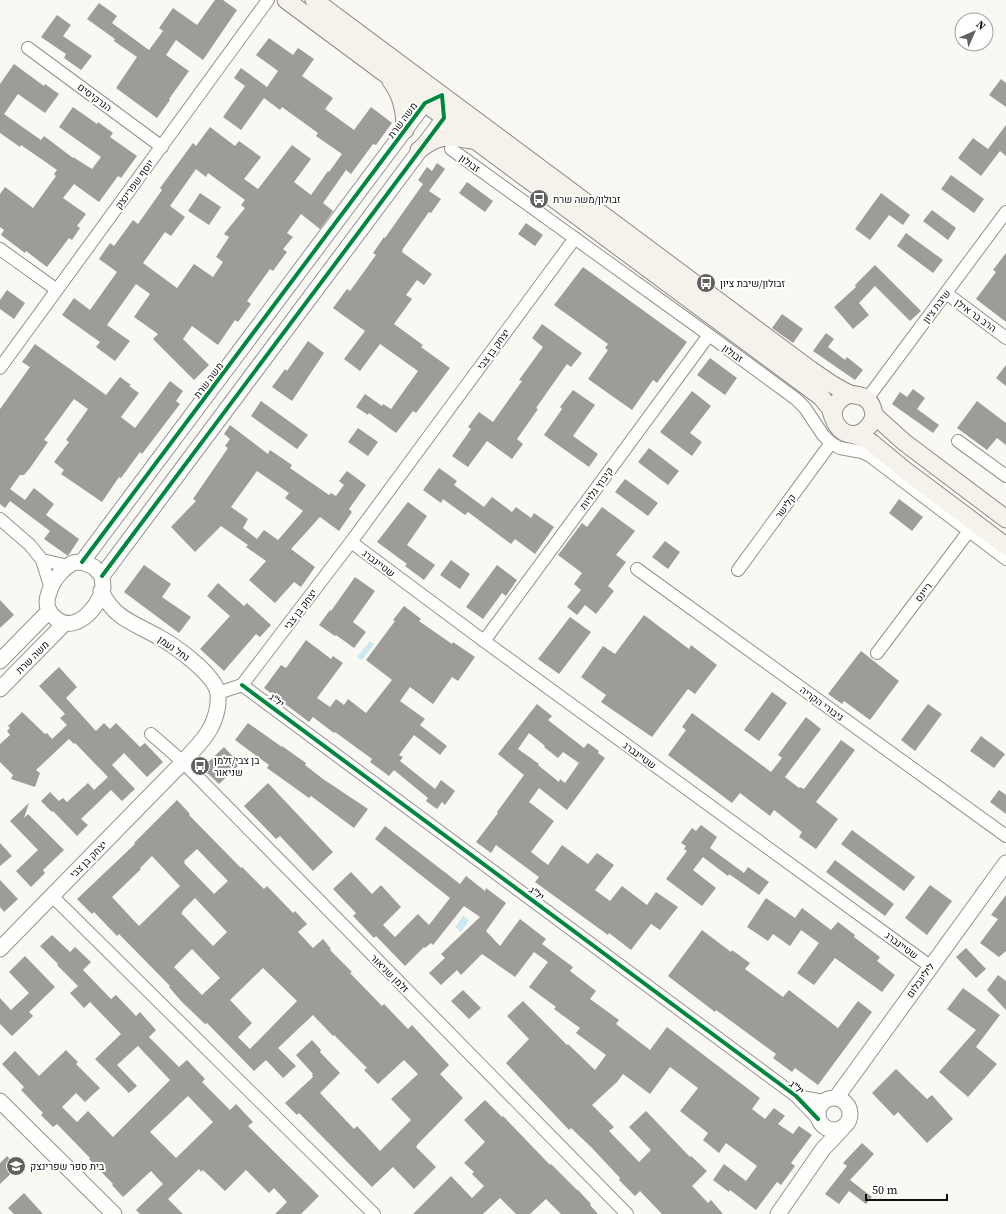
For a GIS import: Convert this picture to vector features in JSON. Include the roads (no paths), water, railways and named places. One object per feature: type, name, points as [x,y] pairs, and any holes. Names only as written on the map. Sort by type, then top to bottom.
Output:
[{"type":"main road","name":"זבולון","points":[[286,0],[821,397],[830,408],[833,417]]},
{"type":"main road","points":[[314,0],[811,370],[833,385],[850,394]]},
{"type":"main road","points":[[386,74],[400,94],[405,117],[405,130]]},
{"type":"main road","points":[[419,150],[429,142],[444,137],[474,141]]},
{"type":"main road","points":[[1006,519],[904,442],[874,415],[871,405],[867,399],[857,394],[850,394],[838,401],[833,410],[833,417],[836,426],[843,432],[854,434],[872,443],[906,471],[1006,546]]},
{"type":"main road","points":[[854,434],[865,431],[871,424],[874,415]]},
{"type":"street","name":"יוסף שפרינצק","points":[[0,368],[268,0]]},
{"type":"street","name":"הנרקיסים","points":[[28,48],[162,147]]},
{"type":"street","name":"משה שרת","points":[[82,562],[424,103],[442,95]]},
{"type":"street","points":[[102,576],[444,118],[442,95]]},
{"type":"street","name":"זבולון","points":[[451,149],[796,399],[805,408],[826,439],[831,443]]},
{"type":"street","name":"שיבת ציון","points":[[867,399],[1006,212]]},
{"type":"street","name":"יצחק בן צבי","points":[[242,685],[575,238]]},
{"type":"street","points":[[0,249],[57,290]]},
{"type":"street","name":"הרב בר אילן","points":[[946,293],[1006,338]]},
{"type":"street","name":"קיבוץ גלויות","points":[[484,641],[709,335]]},
{"type":"street","points":[[958,441],[1006,476]]},
{"type":"street","points":[[831,443],[840,448],[862,452],[870,456],[1006,559]]},
{"type":"street","name":"קלישר","points":[[738,570],[831,443]]},
{"type":"street","points":[[0,519],[30,546],[42,560],[51,589]]},
{"type":"street","name":"ריינס","points":[[877,653],[969,531]]},
{"type":"street","name":"שטיינברג","points":[[350,542],[930,966]]},
{"type":"street","points":[[42,560],[68,566]]},
{"type":"street","points":[[82,562],[94,567],[102,576],[103,589],[96,604],[86,616],[76,623],[64,624],[56,619],[49,611],[48,598],[53,582],[68,566],[82,562]]},
{"type":"street","name":"גיבורי הקריה","points":[[637,569],[1006,836]]},
{"type":"street","name":"נחל נעמן","points":[[101,591],[107,603],[118,615],[159,637],[183,654],[208,676],[218,693]]},
{"type":"street","name":"משה שרת","points":[[0,660],[49,611]]},
{"type":"street","name":"נחל נעמן","points":[[86,616],[102,614],[118,615]]},
{"type":"street","name":"משה שרת","points":[[0,689],[64,624]]},
{"type":"street","points":[[218,693],[242,685]]},
{"type":"street","name":"יל\"ג","points":[[242,685],[796,1096],[820,1122]]},
{"type":"street","name":"יצחק בן צבי","points":[[0,949],[183,762],[204,738],[211,727],[218,708],[218,693]]},
{"type":"street","name":"זלמן שניאור","points":[[150,734],[183,762],[627,1214]]},
{"type":"street","name":"לילינבלום","points":[[830,1099],[1006,862]]},
{"type":"street","points":[[52,896],[374,1214]]},
{"type":"street","name":"יל\"ג","points":[[796,1096],[830,1099]]},
{"type":"street","points":[[820,1122],[830,1130],[834,1131],[842,1128],[848,1124],[850,1119],[850,1109],[844,1101],[830,1099],[820,1106],[818,1112],[820,1122],[825,1135],[823,1149]]},
{"type":"street","points":[[0,1101],[114,1214]]},
{"type":"street","points":[[778,1214],[823,1149],[842,1128]]},
{"type":"water","points":[[370,641],[374,644],[362,660],[357,657]]},
{"type":"water","points":[[463,916],[469,920],[461,932],[455,927]]},
{"type":"place","name":"זבולון/משה שרת","points":[[539,199]]},
{"type":"place","name":"זבולון/שיבת ציון","points":[[706,283]]},
{"type":"place","name":"בן צבי/זלמן שניאור","points":[[200,766]]},
{"type":"place","name":"בית ספר שפרינצק","points":[[16,1166]]}]
